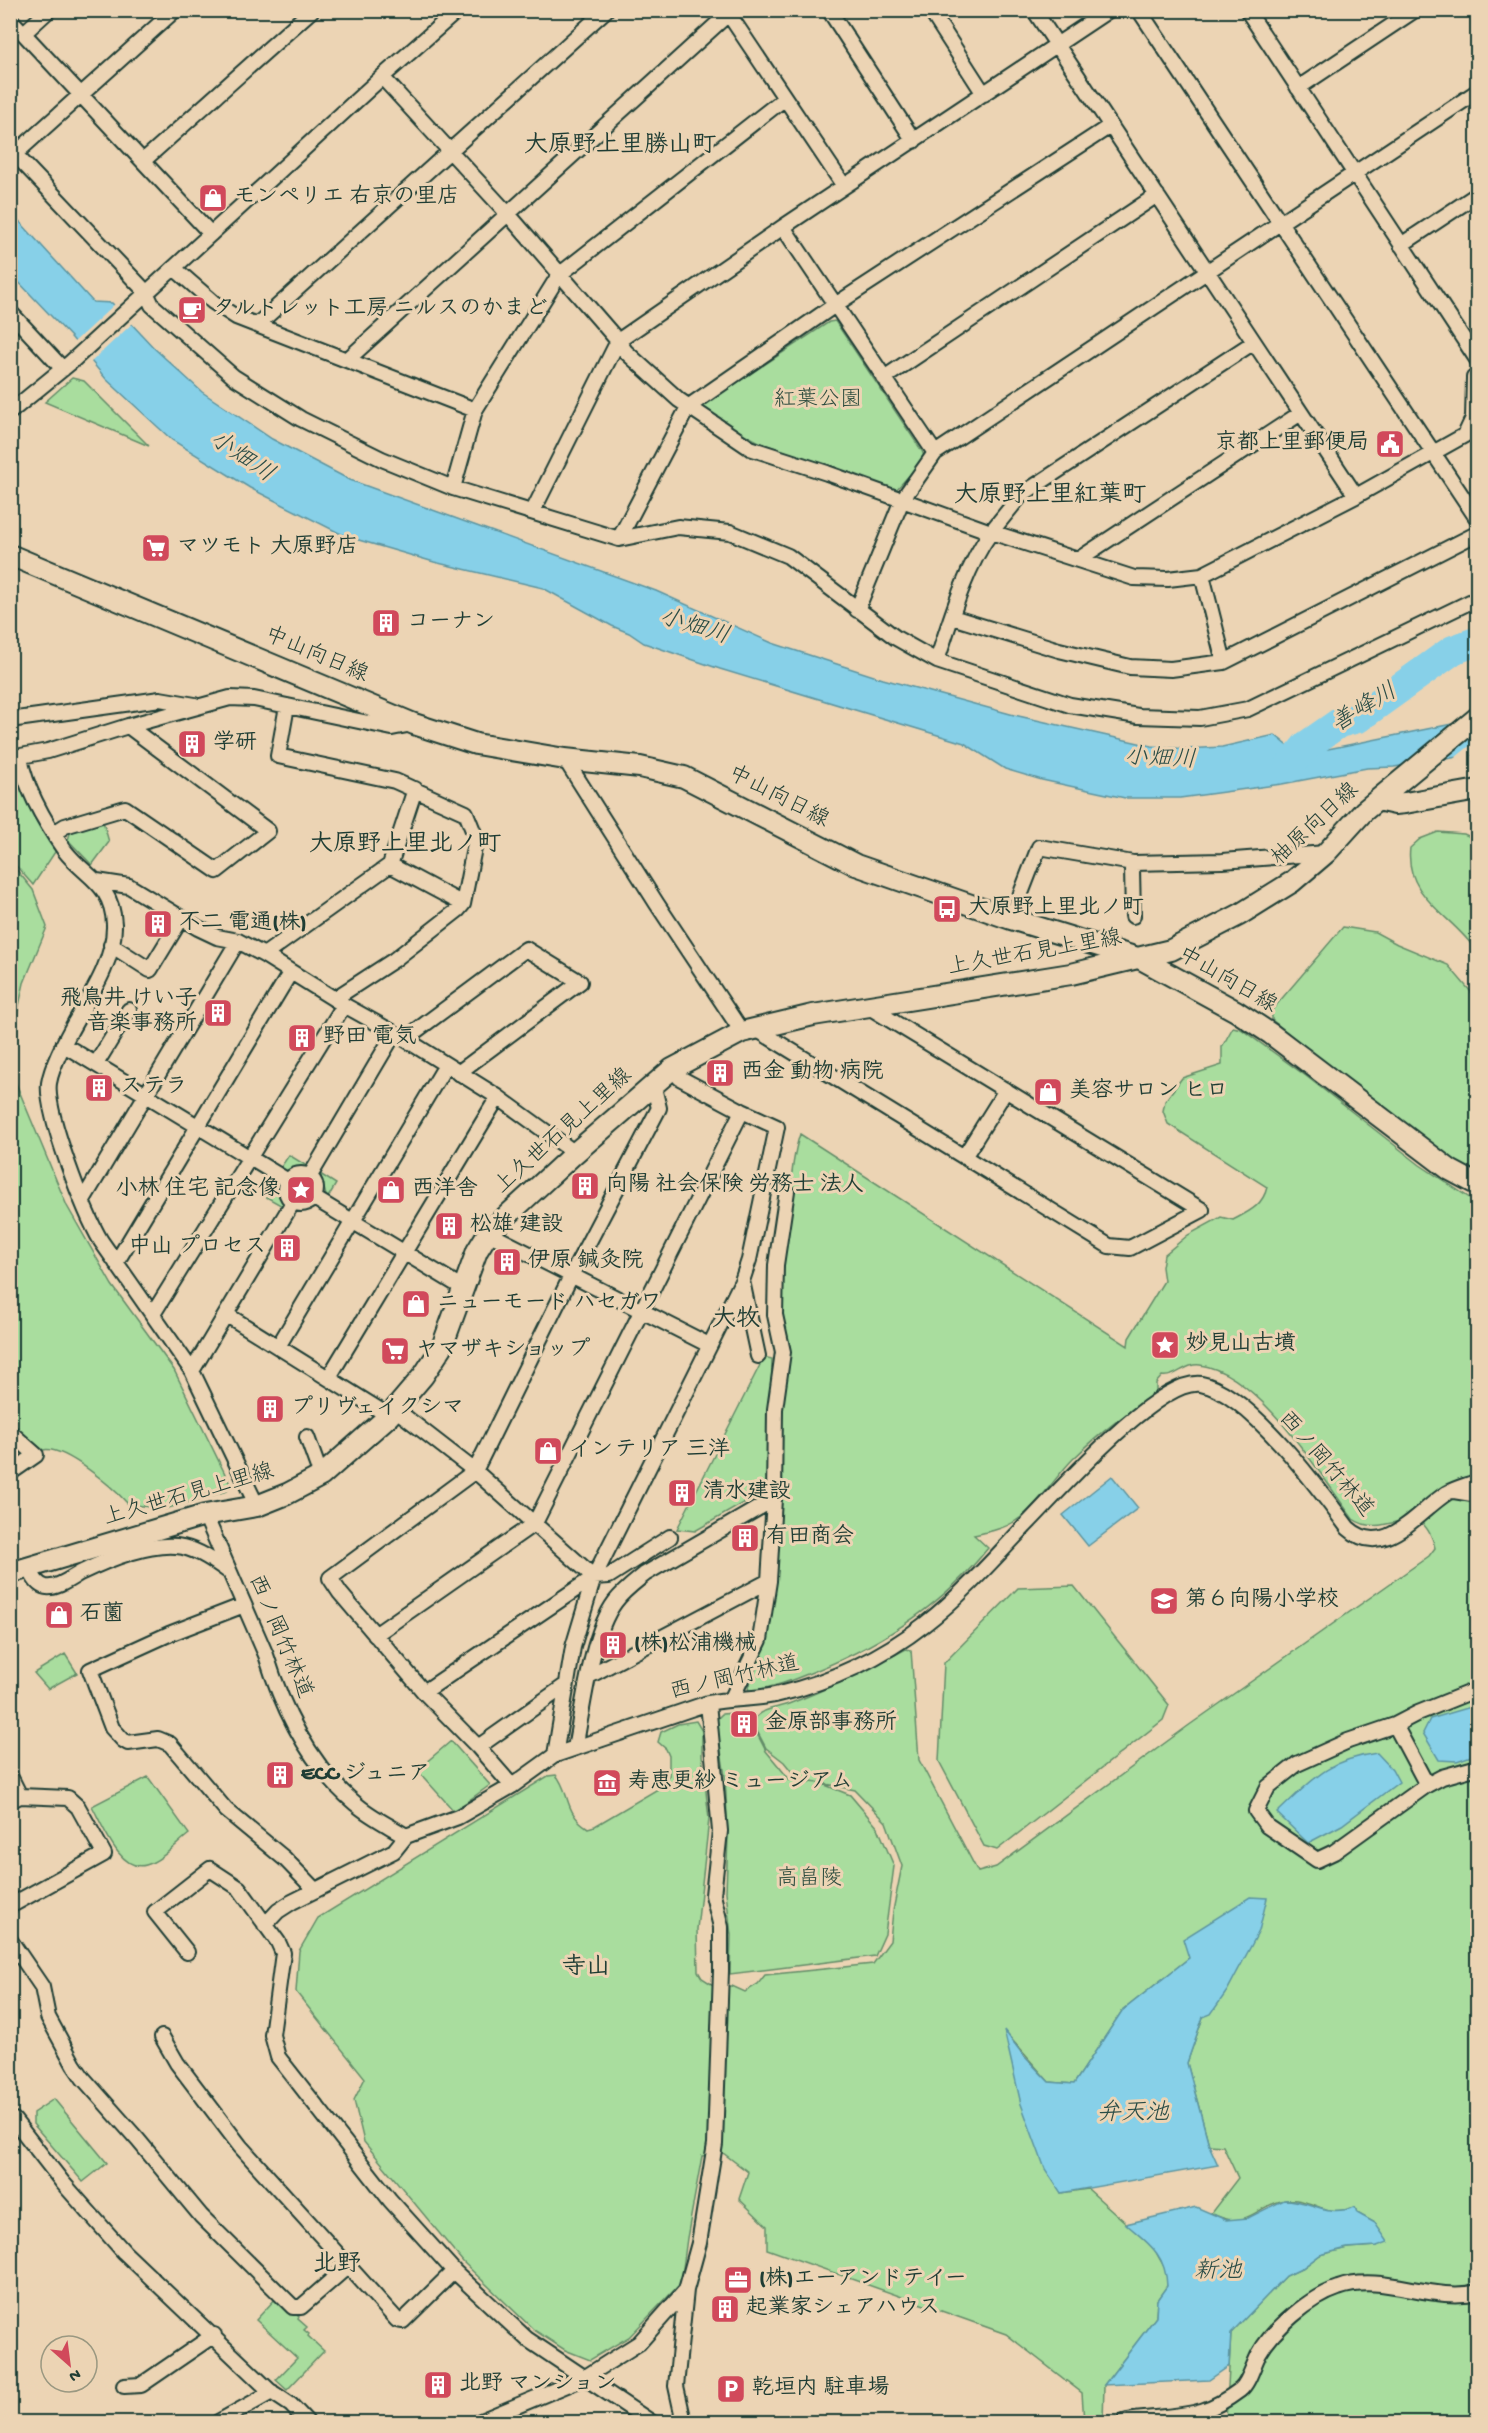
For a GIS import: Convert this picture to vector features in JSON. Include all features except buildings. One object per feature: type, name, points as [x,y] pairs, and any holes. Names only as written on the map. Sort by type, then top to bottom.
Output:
[{"type":"main road","name":"中山向日線","points":[[10,555],[414,724],[476,744],[566,759],[640,767],[684,777],[856,865],[1011,919],[1141,959],[1236,1011],[1271,1034],[1450,1170],[1478,1185]]},
{"type":"main road","name":"柚原向日線","points":[[1141,959],[1172,951],[1239,915],[1292,882],[1326,853],[1353,822],[1377,800],[1478,717]]},
{"type":"main road","points":[[1377,800],[1395,804],[1478,790]]},
{"type":"main road","name":"上久世石見上里線","points":[[19,1570],[205,1515],[257,1506],[287,1494],[321,1476],[392,1413],[423,1376],[442,1347],[477,1251],[488,1233],[575,1153],[672,1069],[749,1031],[813,1016],[1071,974],[1141,959]]},
{"type":"street","points":[[24,33],[49,10]]},
{"type":"street","points":[[175,10],[81,95],[13,152],[141,297],[226,370],[266,398],[343,441],[453,488],[619,539],[678,527],[730,532],[788,556],[896,638],[937,661],[1070,705],[1138,716],[1200,718],[1248,710],[1478,598]]},
{"type":"street","points":[[143,161],[312,10]]},
{"type":"street","points":[[10,412],[66,366],[458,10]]},
{"type":"street","points":[[257,325],[606,10]]},
{"type":"street","points":[[830,10],[914,141]]},
{"type":"street","points":[[930,10],[984,94]]},
{"type":"street","points":[[1034,10],[1356,496]]},
{"type":"street","points":[[533,511],[618,341],[783,227],[1109,10]]},
{"type":"street","points":[[1139,10],[1478,520]]},
{"type":"street","points":[[1298,88],[1414,10]]},
{"type":"street","points":[[347,360],[727,12],[844,186]]},
{"type":"street","points":[[1253,13],[1298,88],[1478,361]]},
{"type":"street","points":[[10,19],[211,234]]},
{"type":"street","points":[[382,77],[508,214],[626,352],[688,407],[750,448],[991,532],[1134,578],[1168,579],[1202,575],[1356,496],[1432,452],[1471,435],[1474,378],[1478,377]]},
{"type":"street","points":[[857,610],[902,500],[935,453],[1478,91]]},
{"type":"street","points":[[453,488],[476,410],[560,275],[785,98]]},
{"type":"street","points":[[619,539],[688,407],[835,305],[1110,126]]},
{"type":"street","points":[[1401,245],[1478,194]]},
{"type":"street","points":[[884,378],[1157,195]]},
{"type":"street","points":[[783,227],[935,453]]},
{"type":"street","points":[[174,268],[227,312],[476,410]]},
{"type":"street","points":[[10,312],[66,366]]},
{"type":"street","points":[[937,661],[981,545],[1021,495],[1254,342]]},
{"type":"street","points":[[1079,560],[1301,413]]},
{"type":"street","points":[[952,617],[1059,650],[1130,667],[1171,669],[1224,662],[1478,533]]},
{"type":"street","points":[[1202,575],[1224,662]]},
{"type":"street","points":[[257,1506],[192,1371],[90,1222],[63,1146],[49,1097],[49,1081],[64,1045],[95,988],[111,945],[114,924],[104,888],[67,853],[54,833],[15,758],[230,698],[254,699],[392,728],[414,724]]},
{"type":"street","points":[[10,720],[160,699],[199,706]]},
{"type":"street","points":[[153,1314],[249,1159],[339,1002],[463,904],[476,838],[466,813],[395,781],[278,756],[287,706]]},
{"type":"street","points":[[54,833],[65,826],[125,808],[217,872],[268,831],[128,726]]},
{"type":"street","points":[[566,759],[651,895],[749,1031],[964,1157],[1109,1246],[1130,1248],[1202,1210],[869,1007]]},
{"type":"street","points":[[264,956],[390,865],[415,789]]},
{"type":"street","points":[[1011,919],[1040,846],[1134,863],[1222,861],[1326,853]]},
{"type":"street","points":[[1133,916],[1132,870],[1134,863]]},
{"type":"street","points":[[390,865],[463,904]]},
{"type":"street","points":[[97,881],[129,886],[181,919],[217,937],[238,941],[400,1036],[498,1097],[575,1153]]},
{"type":"street","points":[[111,945],[150,970],[181,919]]},
{"type":"street","points":[[83,1200],[238,941]]},
{"type":"street","points":[[310,1176],[400,1036],[526,949],[580,982],[459,1073]]},
{"type":"street","points":[[116,1263],[290,973]]},
{"type":"street","points":[[96,1064],[129,1010]]},
{"type":"street","points":[[64,1045],[288,1181]]},
{"type":"street","points":[[279,1345],[446,1065]]},
{"type":"street","points":[[555,1755],[573,1647],[594,1576],[742,1281],[749,1260],[777,1127],[742,1111],[680,1077],[672,1069]]},
{"type":"street","points":[[512,1786],[478,1747],[424,1692],[330,1578],[475,1471],[572,1275],[659,1108],[653,1084]]},
{"type":"street","points":[[964,1157],[1006,1090]]},
{"type":"street","points":[[330,1377],[498,1097]]},
{"type":"street","points":[[375,1635],[535,1523],[742,1111]]},
{"type":"street","points":[[300,1173],[310,1176],[316,1184],[314,1198],[302,1204],[293,1202],[287,1195],[288,1181],[291,1177],[300,1173]]},
{"type":"street","points":[[732,1698],[759,1640],[769,1581],[774,1499],[775,1409],[783,1352],[775,1315],[776,1265],[787,1191]]},
{"type":"street","points":[[314,1198],[463,1288]]},
{"type":"street","points":[[192,1371],[293,1202]]},
{"type":"street","points":[[488,1233],[642,1309],[709,1345]]},
{"type":"street","points":[[742,1281],[758,1356]]},
{"type":"street","points":[[227,1314],[392,1413],[475,1471],[594,1576]]},
{"type":"street","name":"西ノ岡竹林道","points":[[205,1515],[299,1738],[341,1790],[357,1805],[406,1836],[459,1816],[512,1786],[555,1755],[708,1703],[732,1698],[753,1699],[780,1694],[829,1678],[887,1650],[926,1624],[1027,1525],[1083,1464],[1148,1408],[1189,1384],[1202,1384],[1223,1393],[1270,1432],[1304,1469],[1348,1528],[1356,1536],[1367,1540],[1381,1539],[1403,1529],[1452,1491],[1478,1481]]},
{"type":"street","points":[[10,1432],[36,1455],[10,1473]]},
{"type":"street","points":[[307,1437],[321,1476]]},
{"type":"street","points":[[1452,1491],[1478,1495]]},
{"type":"street","points":[[574,1748],[599,1633],[614,1603],[627,1588],[645,1574],[708,1535],[774,1499]]},
{"type":"street","points":[[424,1692],[594,1576],[609,1576],[670,1537]]},
{"type":"street","points":[[19,1570],[45,1587],[53,1587],[94,1567],[145,1550],[165,1546],[182,1547],[206,1556],[229,1573]]},
{"type":"street","points":[[590,1676],[769,1581]]},
{"type":"street","points":[[244,1605],[90,1670],[112,1728],[123,1740],[128,1743],[158,1739],[170,1744],[226,1810],[268,1843],[315,1890]]},
{"type":"street","points":[[478,1747],[566,1685]]},
{"type":"street","points":[[1478,1689],[1297,1764],[1268,1787],[1256,1811],[1268,1826],[1317,1860],[1334,1852],[1427,1785],[1442,1777],[1478,1767]]},
{"type":"street","points":[[684,2422],[676,2386],[686,2290],[699,2243],[715,2144],[721,1971],[721,1928],[713,1894],[720,1831],[708,1703]]},
{"type":"street","points":[[1395,1725],[1427,1785]]},
{"type":"street","points":[[10,1776],[15,1798],[68,1798],[78,1807],[104,1854],[10,1906]]},
{"type":"street","points":[[265,1925],[278,1911],[394,1851],[406,1836]]},
{"type":"street","points":[[187,1952],[154,1912],[210,1869],[239,1888],[278,1942],[283,1953],[272,2035],[278,2056],[390,2200],[454,2271],[527,2339],[651,2422]]},
{"type":"street","points":[[10,1940],[42,1987],[48,2017],[83,2078],[201,2216],[293,2307],[301,2307],[347,2267]]},
{"type":"street","points":[[162,2037],[177,2063],[240,2145],[347,2267],[397,2320],[403,2321],[454,2271]]},
{"type":"street","points":[[16,2118],[63,2183],[124,2252],[272,2392],[291,2405],[307,2422]]},
{"type":"street","points":[[1124,2422],[1201,2413],[1221,2403],[1243,2388],[1270,2338],[1304,2307],[1340,2287],[1369,2283],[1448,2294],[1463,2295],[1478,2292]]},
{"type":"street","points":[[478,2422],[584,2378],[639,2343],[686,2290]]},
{"type":"street","points":[[124,2386],[141,2385],[214,2335]]},
{"type":"street","points":[[218,2422],[272,2392]]},
{"type":"green space","name":"紅葉公園","points":[[835,321],[924,456],[896,490],[761,443],[710,416],[700,407],[829,322]]},
{"type":"green space","points":[[72,378],[84,381],[149,446],[45,402]]},
{"type":"green space","points":[[20,780],[43,830],[57,849],[33,885],[11,860],[11,785]]},
{"type":"green space","points":[[103,821],[109,842],[92,865],[68,840],[71,830]]},
{"type":"green space","points":[[1438,832],[1464,834],[1477,840],[1477,952],[1422,893],[1410,865],[1410,848],[1420,839]]},
{"type":"green space","points":[[11,863],[33,890],[47,927],[24,983],[11,1042]]},
{"type":"green space","points":[[1343,927],[1375,932],[1397,944],[1448,965],[1477,999],[1477,1172],[1455,1162],[1398,1122],[1272,1020],[1272,1010]]},
{"type":"green space","points":[[1233,1027],[1241,1029],[1306,1076],[1420,1165],[1477,1203],[1477,2422],[1226,2422],[1231,2333],[1286,2276],[1301,2269],[1320,2255],[1347,2248],[1377,2246],[1381,2235],[1375,2223],[1357,2213],[1355,2207],[1334,2211],[1296,2200],[1286,2200],[1243,2219],[1223,2218],[1211,2213],[1238,2178],[1223,2146],[1209,2145],[1187,2063],[1203,2017],[1189,1958],[1122,2011],[1074,2084],[1049,2082],[1005,2032],[1061,2193],[1088,2189],[1153,2247],[1167,2272],[1167,2286],[1157,2300],[1156,2317],[1104,2385],[1103,2422],[1084,2422],[1082,2393],[1006,2334],[767,2249],[767,2226],[739,2199],[748,2172],[723,2153],[702,2156],[681,2283],[629,2337],[590,2360],[565,2350],[534,2330],[463,2262],[364,2142],[354,2100],[365,2078],[296,1992],[299,1951],[318,1918],[548,1776],[556,1775],[564,1788],[571,1809],[580,1822],[588,1828],[595,1826],[658,1789],[669,1777],[669,1756],[666,1749],[658,1742],[661,1732],[678,1724],[696,1721],[702,1731],[702,1755],[709,1819],[697,1929],[698,1971],[702,1978],[713,1985],[732,1986],[745,1992],[758,1984],[765,1975],[873,1964],[890,1941],[902,1866],[886,1822],[855,1790],[797,1778],[784,1762],[766,1748],[755,1727],[754,1720],[762,1713],[820,1691],[906,1649],[911,1650],[919,1760],[978,1872],[996,1867],[1188,1726],[1429,1556],[1435,1548],[1434,1543],[1428,1531],[1416,1517],[1376,1526],[1353,1519],[1305,1452],[1265,1405],[1244,1386],[1222,1372],[1195,1365],[1172,1375],[1162,1376],[1156,1383],[1156,1395],[1123,1417],[1083,1450],[1024,1515],[1001,1528],[974,1535],[988,1548],[951,1588],[931,1605],[864,1649],[783,1683],[749,1691],[748,1687],[765,1646],[781,1490],[784,1487],[779,1415],[780,1312],[791,1181],[800,1134],[1128,1346],[1129,1338],[1164,1281],[1162,1267],[1164,1255],[1188,1235],[1221,1217],[1233,1220],[1249,1211],[1265,1194],[1267,1187],[1168,1124],[1163,1111],[1165,1101],[1182,1078],[1222,1065],[1222,1047]]},
{"type":"green space","points":[[10,1069],[67,1206],[112,1285],[174,1370],[230,1484],[227,1491],[165,1509],[128,1504],[88,1469],[63,1454],[43,1450],[11,1424]]},
{"type":"green space","points":[[289,1155],[307,1166],[287,1173],[279,1170]]},
{"type":"green space","points":[[320,1174],[336,1184],[327,1199]]},
{"type":"green space","points":[[270,1180],[277,1184],[284,1207],[261,1194]]},
{"type":"green space","points":[[764,1357],[772,1359],[769,1483],[763,1492],[695,1531],[677,1529]]},
{"type":"green space","points":[[1074,1586],[1169,1705],[1163,1720],[997,1850],[984,1846],[939,1761],[944,1663],[1018,1588]]},
{"type":"green space","points":[[65,1654],[77,1673],[48,1689],[34,1673]]},
{"type":"green space","name":"高畠陵","points":[[746,1712],[766,1751],[790,1780],[820,1783],[850,1795],[878,1828],[894,1866],[885,1934],[875,1956],[730,1974],[731,1935],[726,1892],[728,1836],[725,1776],[716,1720],[722,1714]]},
{"type":"green space","points":[[451,1741],[490,1785],[454,1811],[417,1770]]},
{"type":"green space","points":[[148,1777],[189,1834],[152,1863],[137,1865],[128,1862],[120,1855],[92,1806]]},
{"type":"green space","points":[[54,2099],[107,2163],[83,2182],[33,2124],[33,2113]]},
{"type":"green space","points":[[277,2297],[299,2317],[298,2319],[307,2327],[304,2330],[309,2334],[308,2336],[324,2351],[287,2390],[276,2380],[297,2358],[256,2320]]},
{"type":"water","name":"小畑川","points":[[10,211],[93,302],[112,303],[155,349],[202,392],[272,439],[350,480],[656,591],[772,643],[883,679],[1014,715],[1152,746],[1186,749],[1222,747],[1275,735],[1292,749],[1328,749],[1477,719],[1477,754],[1394,767],[1367,768],[1282,784],[1180,798],[1125,798],[1042,780],[1005,769],[964,743],[720,669],[644,643],[543,588],[434,562],[345,536],[250,488],[172,440],[106,379],[72,338],[11,274]]},
{"type":"water","points":[[1112,1476],[1138,1508],[1088,1546],[1063,1515]]},
{"type":"water","points":[[1471,1707],[1477,1711],[1477,1754],[1457,1761],[1439,1760],[1423,1733],[1430,1719]]},
{"type":"water","points":[[1377,1753],[1392,1769],[1399,1782],[1342,1825],[1308,1843],[1277,1813],[1321,1773],[1345,1761]]},
{"type":"water","name":"弁天池","points":[[1250,1897],[1267,1898],[1259,1931],[1227,1991],[1211,2014],[1203,2017],[1187,2063],[1209,2145],[1218,2165],[1061,2193],[1045,2169],[1021,2104],[1004,2030],[1024,2056],[1049,2082],[1074,2084],[1122,2011],[1189,1958],[1183,1939]]},
{"type":"water","name":"新池","points":[[1284,2200],[1335,2211],[1355,2207],[1357,2213],[1375,2223],[1388,2242],[1377,2246],[1347,2248],[1320,2255],[1301,2269],[1286,2276],[1231,2333],[1229,2366],[1209,2380],[1104,2385],[1156,2317],[1157,2300],[1167,2286],[1166,2275],[1159,2257],[1126,2224],[1196,2207],[1226,2220],[1248,2218]]},
{"type":"pier","points":[[116,303],[134,322],[90,363],[73,343]]},
{"type":"pier","points":[[1477,740],[1477,751],[1469,758],[1451,761]]},
{"type":"waterway","name":"善峰川","points":[[1289,767],[1306,746],[1339,723],[1358,718],[1453,650],[1478,641]]},
{"type":"place","name":"モンペリエ 右京の里店","points":[[213,198]]},
{"type":"place","name":"タルトレット工房 ニルスのかまど","points":[[192,310]]},
{"type":"place","name":"京都上里郵便局","points":[[1390,444]]},
{"type":"place","name":"マツモト 大原野店","points":[[156,548]]},
{"type":"place","name":"コーナン","points":[[386,623]]},
{"type":"place","name":"学研","points":[[192,744]]},
{"type":"place","name":"大原野上里北ノ町","points":[[947,909]]},
{"type":"place","name":"不二 電通(株)","points":[[158,924]]},
{"type":"place","name":"飛鳥井 けい子 音楽事務所","points":[[218,1013]]},
{"type":"place","name":"野田 電気","points":[[302,1038]]},
{"type":"place","name":"西金 動物 病院","points":[[720,1073]]},
{"type":"place","name":"ステラ","points":[[99,1088]]},
{"type":"place","name":"美容サロン ヒロ","points":[[1048,1092]]},
{"type":"place","name":"向陽 社会保険 労務士 法人","points":[[585,1186]]},
{"type":"place","name":"小林 住宅 記念像","points":[[301,1190]]},
{"type":"place","name":"西洋舎","points":[[391,1190]]},
{"type":"place","name":"松雄 建設","points":[[449,1226]]},
{"type":"place","name":"中山 プロセス","points":[[287,1248]]},
{"type":"place","name":"伊原 鍼灸院","points":[[507,1262]]},
{"type":"place","name":"ニューモード ハセガワ","points":[[416,1304]]},
{"type":"place","name":"妙見山古墳","points":[[1165,1345]]},
{"type":"place","name":"ヤマザキショップ","points":[[395,1351]]},
{"type":"place","name":"プリヴェイクシマ","points":[[270,1409]]},
{"type":"place","name":"インテリア 三洋","points":[[548,1451]]},
{"type":"place","name":"清水建設","points":[[682,1493]]},
{"type":"place","name":"有田商会","points":[[745,1538]]},
{"type":"place","name":"第６向陽小学校","points":[[1164,1601]]},
{"type":"place","name":"石薗","points":[[59,1615]]},
{"type":"place","name":"(株)松浦機械","points":[[613,1645]]},
{"type":"place","name":"金原部事務所","points":[[744,1724]]},
{"type":"place","name":"ECC ジュニア","points":[[280,1775]]},
{"type":"place","name":"寿恵更紗 ミュージアム","points":[[607,1783]]},
{"type":"place","name":"(株)エーアンドテイー","points":[[738,2280]]},
{"type":"place","name":"起業家シェアハウス","points":[[725,2309]]},
{"type":"place","name":"北野 マンション","points":[[438,2385]]},
{"type":"place","name":"乾垣内 駐車場","points":[[731,2389]]},
{"type":"district","name":"大原野上里勝山町","points":[[620,146]]},
{"type":"district","name":"大原野上里紅葉町","points":[[1050,496]]},
{"type":"district","name":"大原野上里北ノ町","points":[[405,845]]},
{"type":"district","name":"大牧","points":[[736,1320]]},
{"type":"district","name":"寺山","points":[[586,1968]]},
{"type":"district","name":"北野","points":[[337,2265]]}]
